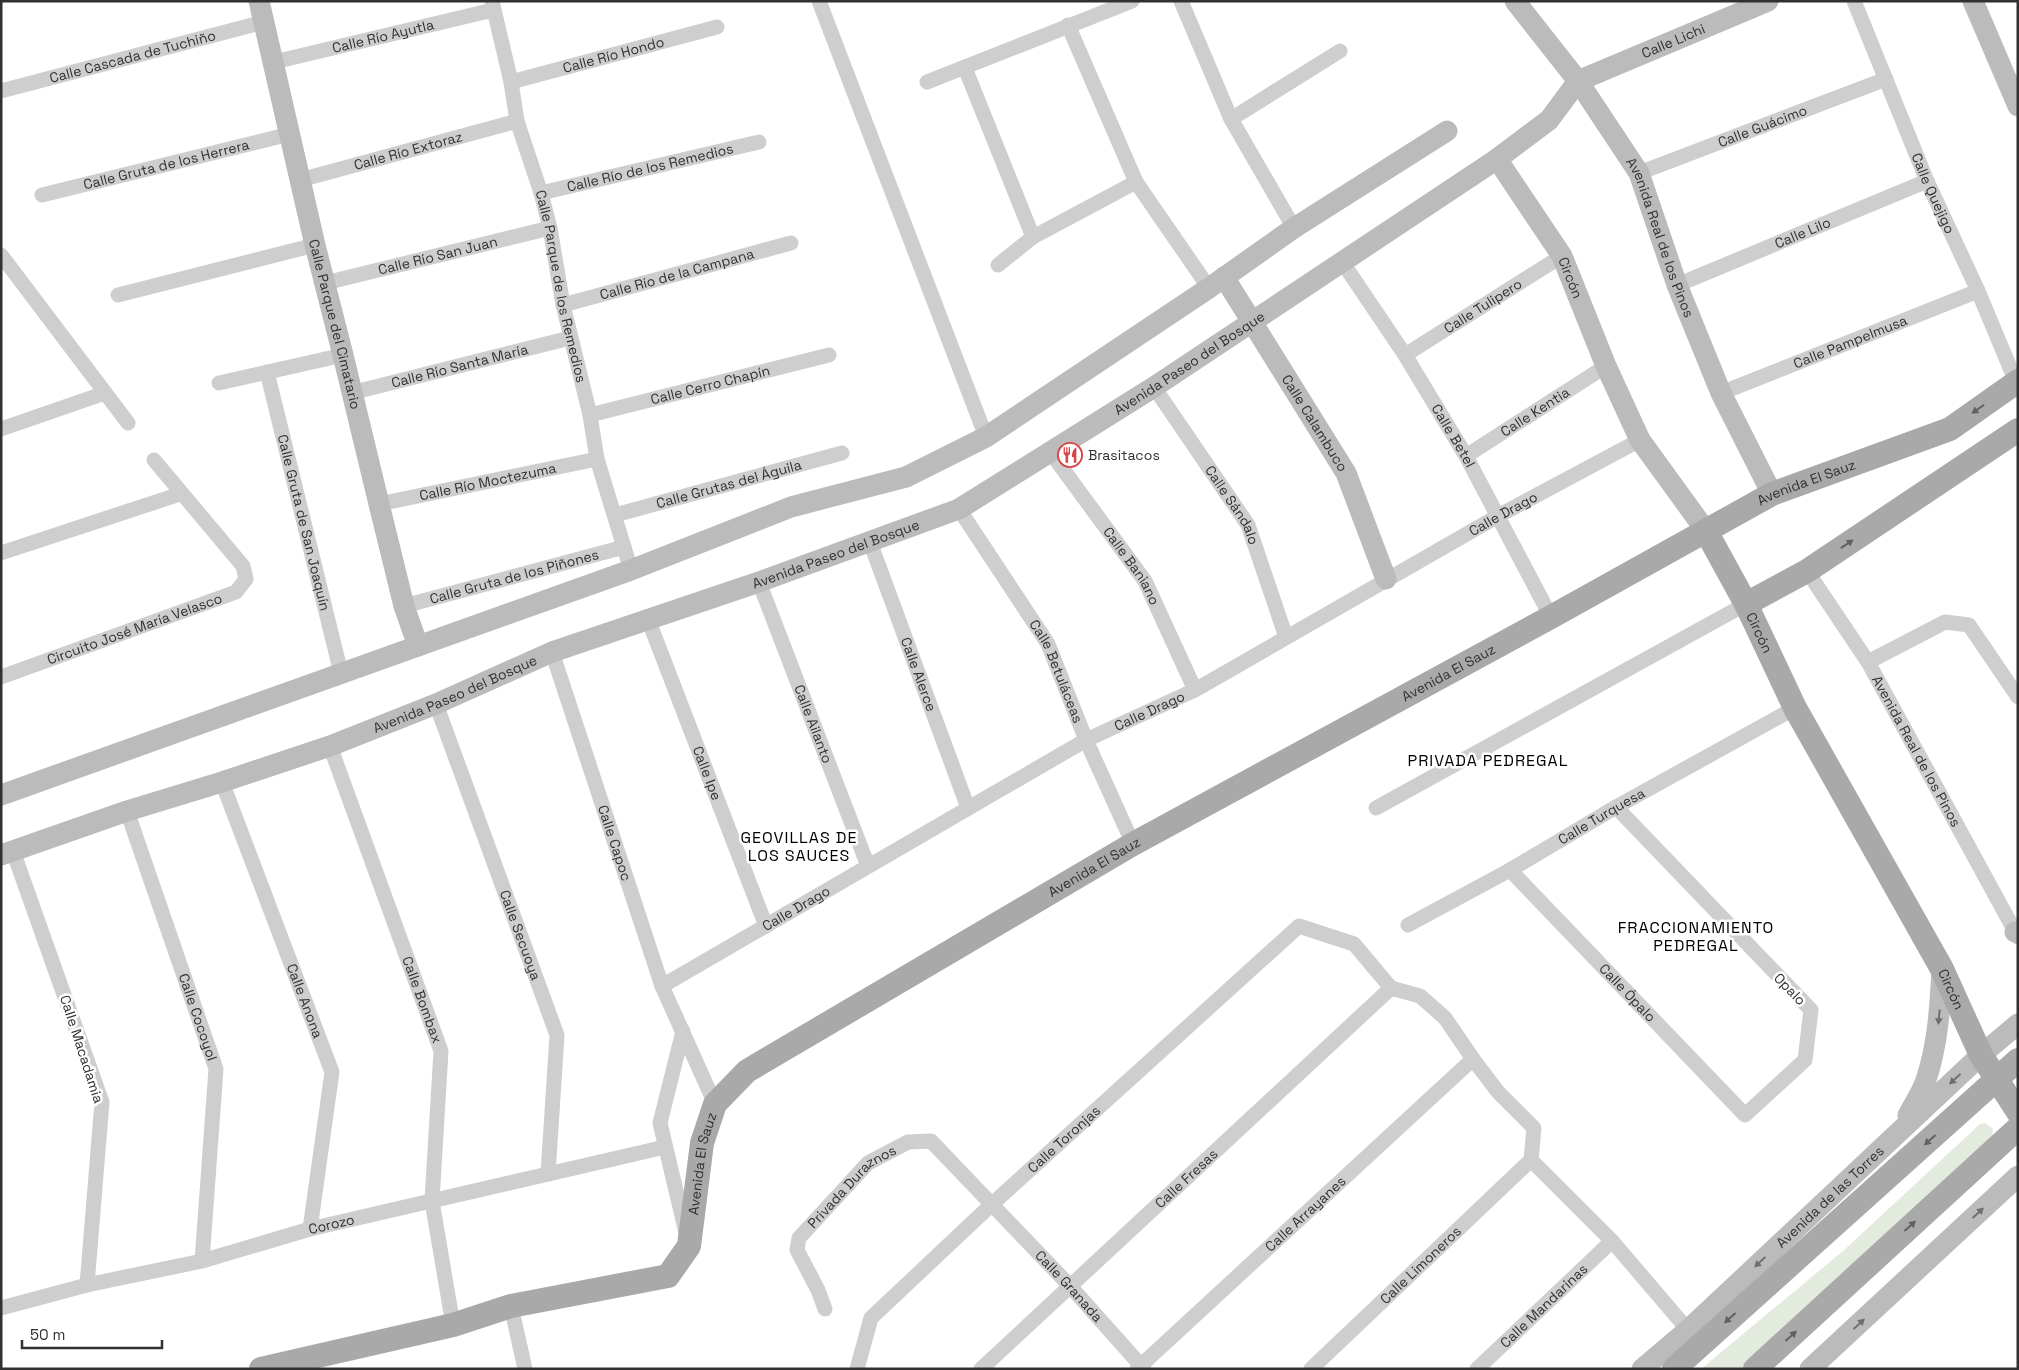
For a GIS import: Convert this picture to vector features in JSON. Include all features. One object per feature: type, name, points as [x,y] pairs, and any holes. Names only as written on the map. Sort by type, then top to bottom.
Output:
[{"type":"main road","name":"Calle Parque del Cimatario","points":[[259,1],[351,393],[404,606],[418,646]]},
{"type":"main road","name":"Avenida Real de los Pinos","points":[[1515,1],[1578,81],[1639,173],[1677,285],[1721,393],[1772,494]]},
{"type":"main road","name":"Calle Lichi","points":[[1578,81],[1768,1]]},
{"type":"main road","points":[[1973,1],[2018,106]]},
{"type":"main road","name":"Avenida Paseo del Bosque","points":[[7,853],[127,811],[330,746],[436,704],[552,652],[759,582],[959,509],[1154,387],[1497,159],[1549,120],[1578,81]]},
{"type":"main road","points":[[1,795],[631,570],[791,506],[906,477],[986,437],[1294,228],[1447,131]]},
{"type":"main road","name":"Circón","points":[[1497,159],[1562,256],[1606,366],[1640,440],[1706,531],[1746,604],[1796,708],[1942,969],[1981,1054],[2018,1112]]},
{"type":"main road","name":"Calle Calambuco","points":[[1216,282],[1252,322],[1346,473],[1386,579]]},
{"type":"main road","name":"Avenida El Sauz","points":[[261,1369],[453,1325],[511,1306],[668,1276],[689,1246],[702,1143],[714,1104],[747,1072],[1133,844],[1551,617],[1772,494],[1950,429],[2017,381]]},
{"type":"main road","points":[[1746,604],[1806,571],[2015,435]]},
{"type":"main road","points":[[1899,1131],[1925,1082],[1935,1051],[1942,969]]},
{"type":"main road","name":"Avenida de las Torres","points":[[1642,1369],[1688,1330],[1981,1054],[2018,1024]]},
{"type":"main road","name":"Avenida de las Torres","points":[[1674,1369],[1998,1080],[2018,1060]]},
{"type":"main road","points":[[1755,1369],[2018,1128]]},
{"type":"main road","points":[[1810,1369],[2018,1176]]},
{"type":"street","points":[[819,1],[986,437]]},
{"type":"street","points":[[927,82],[1132,1]]},
{"type":"street","points":[[1181,1],[1231,119],[1294,228]]},
{"type":"street","name":"Calle Quejigo","points":[[1854,1],[1927,181],[2017,381]]},
{"type":"street","name":"Calle Río Ayutla","points":[[274,62],[492,6]]},
{"type":"street","name":"Calle Parque de los Remedios","points":[[492,6],[511,82],[517,121],[541,193],[550,228],[563,305],[590,415],[597,459],[631,570]]},
{"type":"street","name":"Calle Cascada de Tuchiño","points":[[1,90],[264,22]]},
{"type":"street","points":[[1068,25],[1136,182],[1216,282]]},
{"type":"street","name":"Calle Río Hondo","points":[[511,82],[717,27]]},
{"type":"street","points":[[1231,119],[1340,51]]},
{"type":"street","points":[[965,68],[1033,237]]},
{"type":"street","name":"Calle Guácimo","points":[[1639,173],[1886,79]]},
{"type":"street","name":"Calle Río Extoraz","points":[[300,180],[517,121]]},
{"type":"street","name":"Calle Gruta de los Herrera","points":[[42,195],[290,134]]},
{"type":"street","name":"Calle Río de los Remedios","points":[[541,193],[760,142]]},
{"type":"street","name":"Calle Lilo","points":[[1677,285],[1927,181]]},
{"type":"street","points":[[998,265],[1033,237],[1136,182]]},
{"type":"street","name":"Calle Río San Juan","points":[[325,283],[550,228]]},
{"type":"street","name":"Calle Río de la Campana","points":[[563,305],[791,243]]},
{"type":"street","points":[[118,295],[315,245]]},
{"type":"street","points":[[1,255],[128,423]]},
{"type":"street","name":"Calle Tulipero","points":[[1405,355],[1562,256]]},
{"type":"street","name":"Calle Betel","points":[[1342,263],[1405,355],[1466,456],[1551,617]]},
{"type":"street","name":"Calle Pampelmusa","points":[[1721,393],[1978,291]]},
{"type":"street","name":"Calle Río Santa María","points":[[351,393],[570,338]]},
{"type":"street","points":[[219,383],[343,355]]},
{"type":"street","name":"Calle Cerro Chapín","points":[[590,415],[829,355]]},
{"type":"street","name":"Calle Kentia","points":[[1466,456],[1606,366]]},
{"type":"street","name":"Calle Gruta de San Joaquín","points":[[267,372],[341,673]]},
{"type":"street","name":"Calle Sándalo","points":[[1154,387],[1248,525],[1286,637]]},
{"type":"street","points":[[1,429],[105,393]]},
{"type":"street","name":"Calle Drago","points":[[662,986],[1086,740],[1195,690],[1498,516],[1640,440]]},
{"type":"street","name":"Calle Grutas del Águila","points":[[615,514],[842,453]]},
{"type":"street","name":"Calle Baniano","points":[[1051,453],[1145,581],[1195,690]]},
{"type":"street","name":"Calle Río Moctezuma","points":[[379,504],[597,459]]},
{"type":"street","name":"Circuito José María Velasco","points":[[1,677],[236,592],[246,579],[243,566],[180,494],[154,460]]},
{"type":"street","points":[[1,553],[180,494]]},
{"type":"street","name":"Calle Betuláceas","points":[[959,509],[1048,644],[1086,740],[1133,844]]},
{"type":"street","name":"Calle Alerce","points":[[870,542],[968,808]]},
{"type":"street","name":"Calle Gruta de los Piñones","points":[[404,606],[624,547]]},
{"type":"street","name":"Avenida Real de los Pinos","points":[[1806,571],[1868,662],[2017,934]]},
{"type":"street","name":"Calle Ailanto","points":[[759,582],[868,866]]},
{"type":"street","points":[[1376,808],[1746,604]]},
{"type":"street","name":"Calle Ipe","points":[[648,619],[766,926]]},
{"type":"street","points":[[1868,662],[1945,622],[1969,625],[2018,697]]},
{"type":"street","name":"Calle Capoc","points":[[552,652],[662,986],[714,1104]]},
{"type":"street","name":"Calle Secuoya","points":[[436,704],[557,1035],[548,1174]]},
{"type":"street","name":"Calle Turquesa","points":[[1408,925],[1510,870],[1616,807],[1796,708]]},
{"type":"street","name":"Calle Bombax","points":[[330,746],[441,1051],[432,1201],[453,1325]]},
{"type":"street","name":"Calle Anona","points":[[222,782],[332,1072],[310,1229]]},
{"type":"street","name":"Opalo","points":[[1616,807],[1811,1010],[1805,1060],[1745,1115]]},
{"type":"street","name":"Calle Cocoyol","points":[[127,811],[216,1069],[202,1261]]},
{"type":"street","name":"Calle Macadamia","points":[[7,853],[102,1102],[87,1285]]},
{"type":"street","name":"Calle Ópalo","points":[[1510,870],[1745,1115]]},
{"type":"street","name":"Calle Toronjas","points":[[857,1369],[871,1318],[991,1205],[1299,926],[1354,944],[1391,988]]},
{"type":"street","points":[[1391,988],[1420,996],[1445,1018],[1498,1092],[1534,1128],[1531,1160],[1612,1241],[1688,1330]]},
{"type":"street","name":"Calle Fresas","points":[[981,1369],[1391,988]]},
{"type":"street","points":[[683,1031],[660,1123],[689,1246]]},
{"type":"street","name":"Calle Arrayanes","points":[[1141,1368],[1473,1059]]},
{"type":"street","name":"Privada Duraznos","points":[[825,1309],[818,1290],[797,1250],[799,1238],[868,1163],[908,1142],[931,1141],[991,1205]]},
{"type":"street","name":"Corozo","points":[[1,1308],[87,1285],[202,1261],[310,1229],[665,1148]]},
{"type":"street","name":"Calle Limoneros","points":[[1310,1369],[1531,1160]]},
{"type":"street","name":"Calle Granada","points":[[991,1205],[1070,1286],[1141,1368]]},
{"type":"street","name":"Calle Mandarinas","points":[[1477,1369],[1612,1241]]},
{"type":"street","points":[[511,1306],[525,1369]]},
{"type":"shaded area","points":[[1985,1123],[1993,1129],[1992,1136],[1748,1369],[1701,1369],[1843,1251],[1980,1124]]},
{"type":"place","name":"Brasitacos","points":[[1070,455]]},
{"type":"district","name":"PRIVADA PEDREGAL","points":[[1488,760]]},
{"type":"district","name":"GEOVILLAS DE LOS SAUCES","points":[[799,846]]},
{"type":"district","name":"FRACCIONAMIENTO PEDREGAL","points":[[1696,936]]}]
